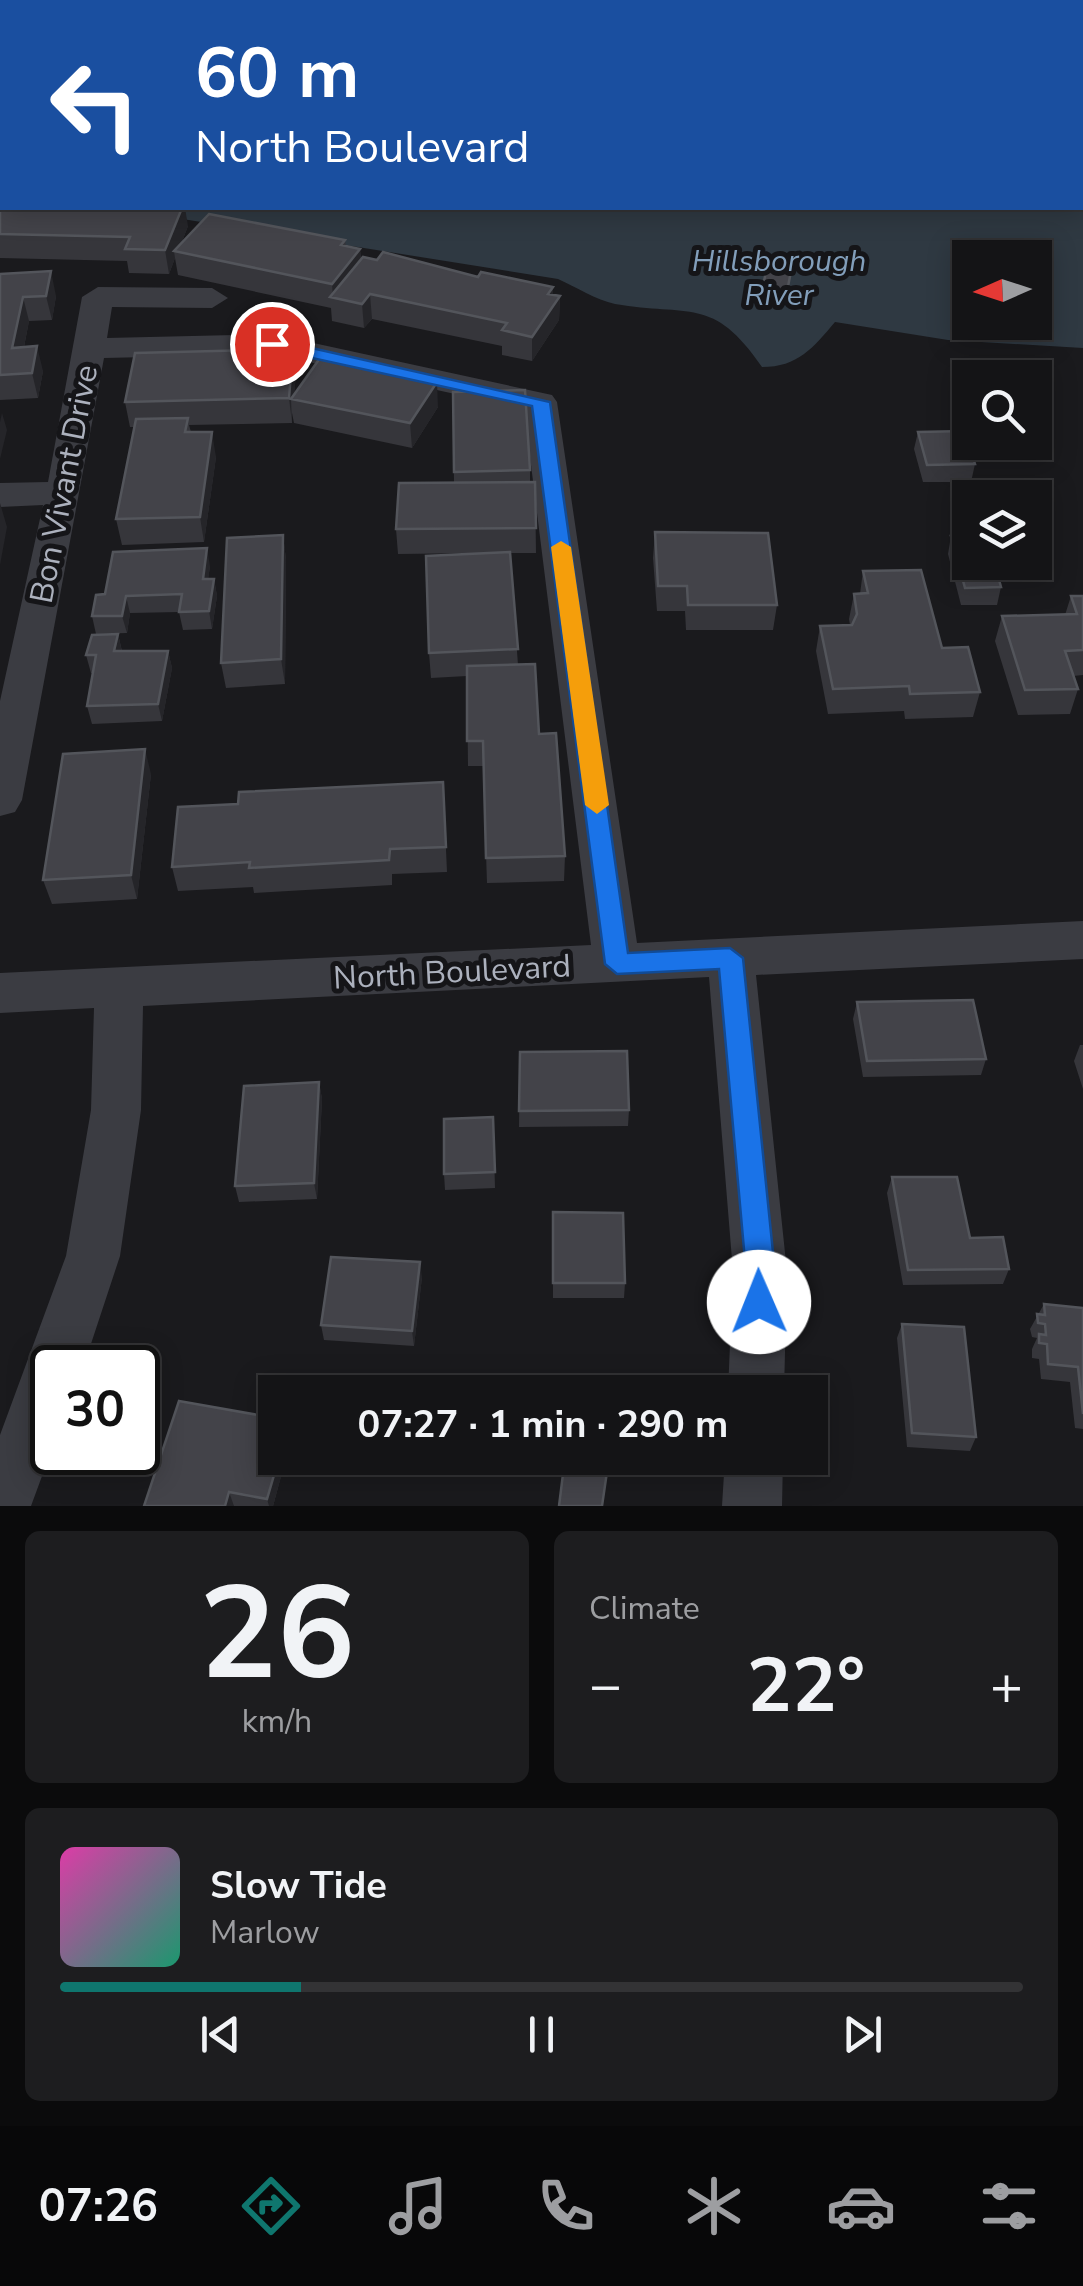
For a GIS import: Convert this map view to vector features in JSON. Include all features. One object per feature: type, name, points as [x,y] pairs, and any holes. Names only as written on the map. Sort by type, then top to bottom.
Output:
[{"type":"street","points":[[89,348],[98,297],[212,298]]},
{"type":"street","name":"Bon Vivant Drive","points":[[0,800],[64,493],[89,348],[272,344],[540,402],[617,964]]},
{"type":"street","points":[[0,495],[64,493]]},
{"type":"street","name":"North Boulevard","points":[[0,994],[1083,940]]},
{"type":"street","points":[[730,958],[760,1272],[757,1375]]},
{"type":"street","points":[[63,1345],[92,1256],[116,1110],[118,988]]},
{"type":"street","points":[[1,1506],[30,1432]]},
{"type":"street","points":[[752,1506],[753,1475]]},
{"type":"water","name":"Hillsborough River","points":[[0,210],[1083,210],[1083,348],[948,340],[835,322],[812,348],[795,360],[762,367],[745,344],[713,319],[698,313],[615,304],[558,279],[170,217]]},
{"type":"building","points":[[0,210],[181,210],[165,250],[125,249],[130,237],[0,234]]},
{"type":"building","points":[[209,214],[345,240],[341,245],[360,249],[332,284],[174,251]]},
{"type":"building","points":[[383,252],[478,277],[481,272],[553,287],[548,294],[560,296],[532,337],[502,330],[507,323],[370,294],[362,304],[330,297],[363,257],[377,260]]},
{"type":"building","points":[[767,268],[791,271],[786,297],[761,294]]},
{"type":"building","points":[[51,271],[46,296],[23,297],[12,348],[37,346],[32,373],[0,375],[0,274]]},
{"type":"building","points":[[293,349],[289,398],[125,402],[135,353]]},
{"type":"building","points":[[320,358],[437,382],[410,423],[291,399]]},
{"type":"building","points":[[525,390],[530,470],[454,472],[453,392]]},
{"type":"building","points":[[188,418],[185,432],[212,432],[200,517],[116,519],[136,419]]},
{"type":"building","points":[[952,431],[952,460],[974,460],[975,464],[927,465],[918,432]]},
{"type":"building","points":[[535,482],[536,528],[396,529],[399,483]]},
{"type":"building","points":[[655,532],[768,533],[777,605],[688,605],[687,586],[658,586]]},
{"type":"building","points":[[283,535],[281,659],[221,663],[227,538]]},
{"type":"building","points":[[207,548],[203,579],[214,579],[209,611],[179,612],[182,594],[126,596],[122,616],[92,616],[96,595],[105,594],[113,552]]},
{"type":"building","points":[[510,552],[518,649],[429,653],[426,556]]},
{"type":"building","points":[[921,570],[942,648],[968,647],[980,692],[910,694],[909,686],[833,689],[820,626],[852,625],[857,614],[854,594],[868,593],[863,571]]},
{"type":"building","points":[[963,580],[999,580],[1001,587],[965,588]]},
{"type":"building","points":[[1071,596],[1083,596],[1083,650],[1065,651],[1078,689],[1025,690],[1002,616],[1077,614]]},
{"type":"building","points":[[118,634],[114,651],[168,651],[158,704],[87,706],[96,655],[86,655],[92,635]]},
{"type":"building","points":[[535,664],[539,734],[556,733],[565,856],[486,858],[483,741],[467,741],[467,666]]},
{"type":"building","points":[[145,749],[131,875],[43,880],[63,754]]},
{"type":"building","points":[[443,782],[446,847],[390,849],[389,860],[249,868],[250,862],[172,867],[178,807],[238,804],[239,792]]},
{"type":"building","points":[[973,1000],[986,1059],[867,1061],[857,1002]]},
{"type":"building","points":[[627,1051],[629,1110],[519,1111],[520,1052]]},
{"type":"building","points":[[319,1082],[314,1183],[235,1186],[244,1086]]},
{"type":"building","points":[[493,1117],[495,1172],[444,1174],[444,1119]]},
{"type":"building","points":[[892,1177],[957,1177],[970,1238],[1003,1237],[1009,1269],[908,1270]]},
{"type":"building","points":[[553,1212],[623,1213],[625,1283],[553,1283]]},
{"type":"building","points":[[331,1257],[420,1262],[412,1331],[321,1325]]},
{"type":"building","points":[[1044,1304],[1083,1308],[1083,1414],[1078,1367],[1048,1364],[1047,1344],[1039,1343],[1039,1334],[1046,1335],[1045,1324],[1038,1323],[1037,1314],[1045,1315]]},
{"type":"building","points":[[902,1324],[964,1327],[976,1437],[912,1433]]},
{"type":"building","points":[[179,1401],[258,1415],[258,1475],[274,1475],[267,1499],[229,1492],[225,1506],[144,1506],[154,1475],[160,1475],[160,1458]]},
{"type":"building","points":[[563,1475],[607,1475],[602,1506],[559,1506]]},
{"type":"slow traffic","points":[[561,547],[597,805]]},
{"type":"route","points":[[272,344],[540,402],[617,964],[730,958],[760,1272],[759,1302]]}]
